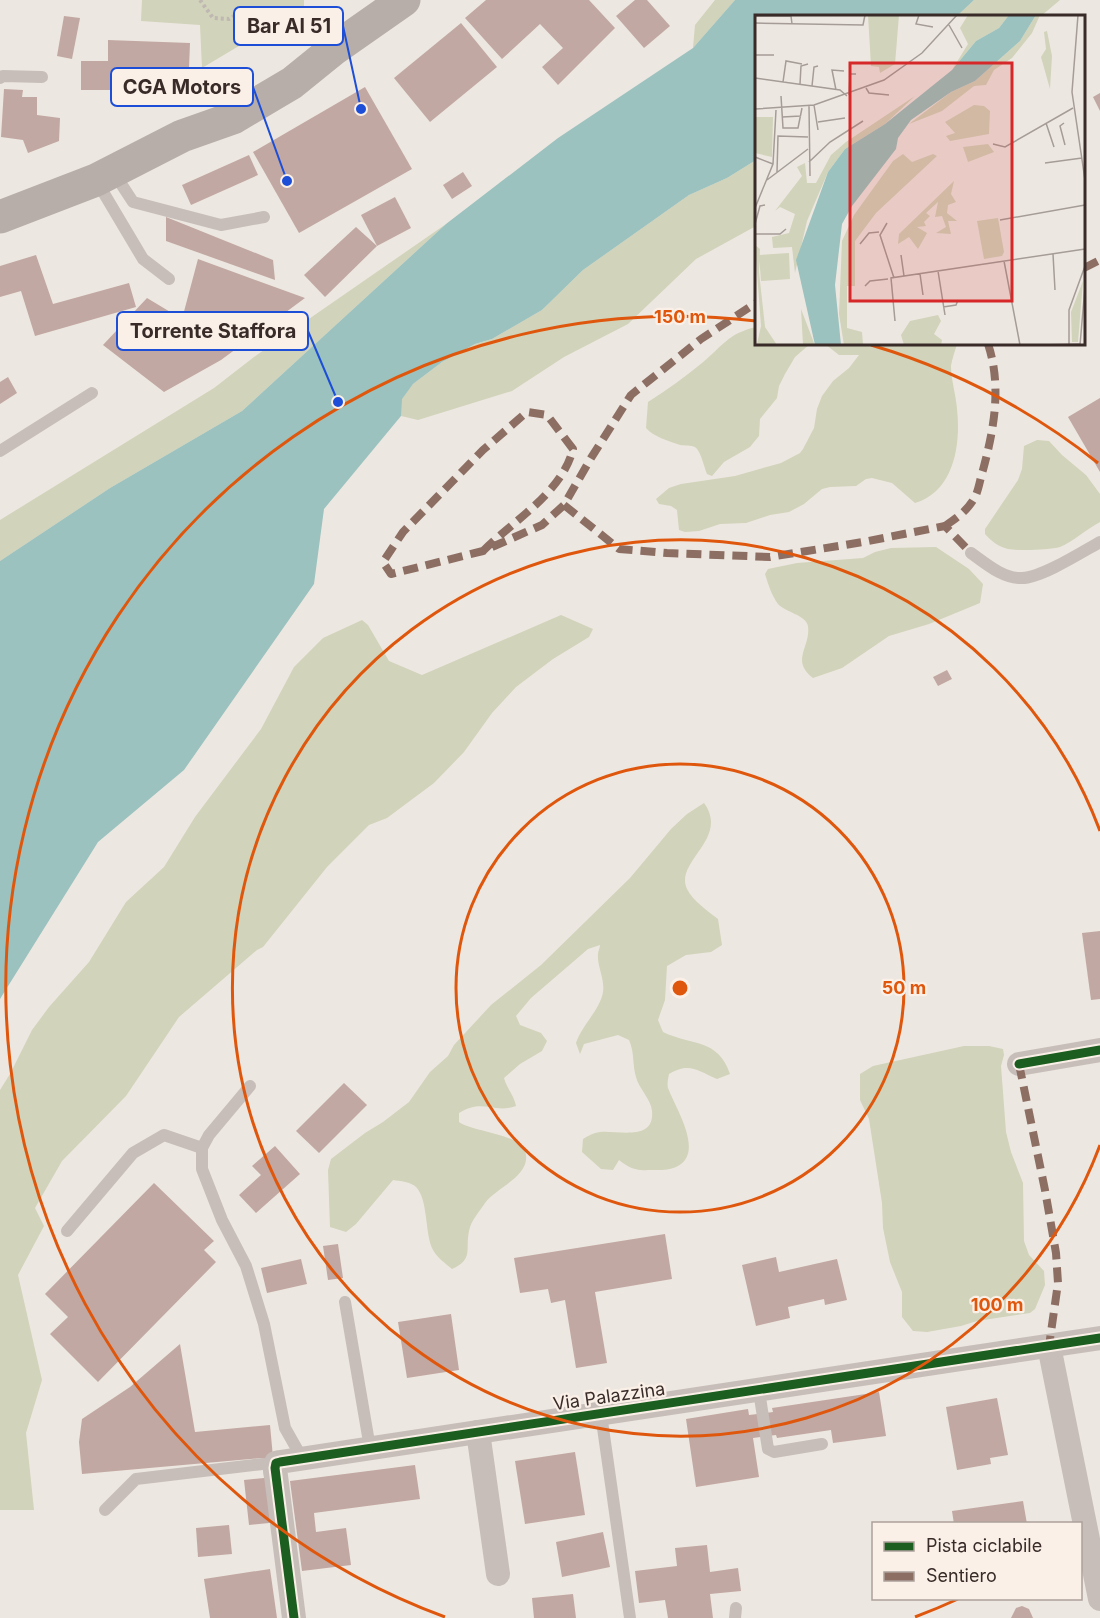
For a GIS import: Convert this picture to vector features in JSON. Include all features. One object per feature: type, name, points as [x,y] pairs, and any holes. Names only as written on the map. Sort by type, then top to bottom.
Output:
[{"type":"main road","points":[[0,217],[104,176],[182,136],[222,100],[281,66],[334,49],[404,0]]},
{"type":"street","points":[[1019,1064],[1100,1050]]},
{"type":"street","name":"Via Palazzina","points":[[271,1463],[1100,1338]]},
{"type":"street","points":[[1049,1346],[1100,1599]]},
{"type":"street","points":[[478,1432],[498,1574]]},
{"type":"street","points":[[271,1463],[275,1468],[294,1618]]},
{"type":"lane","points":[[0,78],[3,76],[42,77]]},
{"type":"lane","points":[[104,176],[133,202],[221,225],[264,217]]},
{"type":"lane","points":[[104,176],[143,259],[169,279]]},
{"type":"lane","points":[[0,451],[92,393]]},
{"type":"lane","points":[[971,554],[998,572],[1022,578],[1053,568],[1100,542]]},
{"type":"lane","points":[[250,1086],[209,1135],[202,1148],[202,1169],[222,1220],[246,1266],[264,1324],[285,1428],[302,1458]]},
{"type":"lane","points":[[67,1231],[133,1153],[164,1135],[202,1148]]},
{"type":"lane","points":[[345,1302],[370,1448]]},
{"type":"lane","points":[[759,1390],[768,1449],[774,1452],[822,1444]]},
{"type":"lane","points":[[600,1414],[630,1618]]},
{"type":"lane","points":[[105,1510],[136,1479],[271,1463]]},
{"type":"path","points":[[200,0],[213,18],[229,19],[241,12]]},
{"type":"green space","points":[[142,0],[304,0],[304,7],[202,68],[200,25],[141,21]]},
{"type":"green space","points":[[715,0],[735,0],[693,48],[695,25]]},
{"type":"green space","points":[[974,0],[1060,0],[1042,15],[958,15]]},
{"type":"green space","points":[[755,161],[755,227],[696,259],[628,324],[564,357],[512,391],[418,420],[401,416],[401,399],[413,384],[442,362],[475,344],[492,339],[542,310],[583,270],[689,195],[727,178]]},
{"type":"green space","points":[[446,224],[242,411],[110,488],[0,561],[0,520],[214,388],[254,357]]},
{"type":"green space","points":[[755,327],[755,345],[809,345],[795,357],[779,386],[777,398],[760,419],[759,436],[750,447],[724,462],[712,476],[707,474],[701,455],[695,447],[667,440],[646,428],[648,402],[702,363],[726,341]]},
{"type":"green space","points":[[826,345],[957,345],[951,366],[958,437],[952,465],[939,488],[928,497],[915,503],[892,483],[872,478],[856,486],[822,489],[804,504],[789,512],[770,515],[746,523],[720,524],[699,531],[679,530],[677,510],[671,506],[659,504],[656,499],[669,488],[681,484],[735,476],[781,463],[800,453],[814,428],[822,396],[833,381],[849,368],[859,355],[839,355]]},
{"type":"green space","points":[[1037,440],[1049,441],[1086,475],[1100,494],[1100,522],[1060,547],[1027,550],[1005,548],[990,539],[985,534],[985,529],[1018,480],[1022,469],[1024,446]]},
{"type":"green space","points":[[936,547],[969,569],[983,584],[980,603],[929,624],[889,636],[842,668],[813,678],[806,671],[802,659],[808,626],[799,616],[778,604],[765,574],[768,569],[797,563],[863,558],[891,548]]},
{"type":"green space","points":[[561,615],[593,629],[589,637],[553,659],[516,687],[492,713],[464,752],[434,783],[387,818],[369,825],[327,867],[263,947],[179,1017],[126,1096],[62,1161],[35,1208],[44,1226],[18,1275],[42,1380],[26,1433],[34,1510],[0,1510],[0,1090],[32,1030],[89,962],[126,902],[164,867],[195,817],[261,729],[294,667],[323,638],[362,620],[368,625],[389,661],[422,675]]},
{"type":"green space","points":[[704,803],[710,816],[710,828],[707,839],[688,869],[685,879],[687,889],[693,898],[718,919],[722,945],[711,952],[686,955],[667,966],[665,1000],[658,1020],[663,1032],[703,1045],[719,1054],[730,1074],[717,1079],[698,1070],[682,1068],[669,1074],[668,1088],[686,1130],[688,1152],[685,1161],[670,1169],[644,1170],[633,1168],[619,1160],[613,1170],[601,1169],[582,1152],[583,1139],[591,1135],[600,1132],[634,1132],[648,1127],[652,1111],[636,1077],[629,1040],[618,1035],[584,1044],[580,1054],[576,1043],[603,992],[598,959],[600,945],[588,949],[531,998],[516,1016],[520,1025],[541,1033],[547,1041],[542,1051],[520,1064],[504,1078],[516,1106],[501,1108],[482,1106],[459,1113],[459,1122],[506,1137],[521,1145],[526,1159],[519,1174],[490,1197],[474,1219],[469,1231],[466,1258],[463,1262],[452,1269],[436,1254],[430,1241],[420,1192],[414,1185],[405,1182],[393,1180],[356,1224],[346,1232],[330,1227],[328,1170],[331,1159],[409,1102],[430,1072],[448,1056],[454,1045],[491,1005],[541,965],[630,878],[671,829],[687,814]]},
{"type":"green space","points":[[964,1046],[989,1046],[1003,1049],[1001,1066],[1006,1132],[1023,1183],[1024,1241],[1029,1255],[1044,1271],[1045,1285],[1035,1309],[1030,1313],[927,1332],[913,1331],[902,1317],[902,1292],[890,1262],[883,1228],[882,1203],[869,1119],[860,1100],[860,1074],[873,1066]]},
{"type":"water","points":[[735,0],[974,0],[958,15],[755,15],[755,161],[727,178],[689,195],[583,270],[542,310],[492,339],[475,344],[442,362],[413,384],[402,399],[401,416],[324,509],[314,584],[184,770],[98,842],[0,999],[0,561],[110,488],[242,411],[446,224],[558,138],[693,48]]},
{"type":"building","points":[[486,0],[589,0],[615,28],[558,85],[542,67],[563,48],[540,24],[502,59],[465,18]]},
{"type":"building","points":[[635,0],[647,0],[670,26],[644,48],[616,16]]},
{"type":"building","points":[[64,16],[80,18],[72,59],[57,56]]},
{"type":"building","points":[[461,23],[497,67],[430,122],[394,78]]},
{"type":"building","points":[[108,40],[190,43],[189,68],[164,67],[164,82],[120,82],[120,90],[81,90],[81,61],[108,61]]},
{"type":"building","points":[[365,87],[412,169],[299,233],[253,152]]},
{"type":"building","points":[[4,89],[23,90],[22,97],[37,97],[37,115],[60,118],[59,141],[28,153],[23,140],[1,137]]},
{"type":"building","points":[[1100,93],[1100,111],[1093,97]]},
{"type":"building","points":[[249,155],[258,175],[191,205],[182,185]]},
{"type":"building","points":[[463,172],[472,186],[452,199],[443,185]]},
{"type":"building","points":[[395,197],[411,228],[377,246],[361,215]]},
{"type":"building","points":[[166,217],[273,260],[275,280],[166,241]]},
{"type":"building","points":[[356,227],[377,246],[325,297],[304,275]]},
{"type":"building","points":[[36,255],[53,304],[129,283],[136,307],[35,336],[21,291],[0,297],[0,266]]},
{"type":"building","points":[[198,259],[305,298],[221,360],[164,392],[103,345],[147,298],[182,319]]},
{"type":"building","points":[[8,377],[17,393],[0,404],[0,382]]},
{"type":"building","points":[[1100,398],[1100,472],[1068,417]]},
{"type":"building","points":[[947,670],[952,679],[938,686],[933,677]]},
{"type":"building","points":[[1100,931],[1100,999],[1091,1000],[1082,933]]},
{"type":"building","points":[[344,1083],[367,1105],[319,1153],[296,1131]]},
{"type":"building","points":[[275,1146],[300,1174],[256,1213],[239,1195],[261,1175],[252,1166]]},
{"type":"building","points":[[154,1183],[214,1241],[204,1250],[216,1262],[98,1382],[50,1334],[68,1317],[45,1294]]},
{"type":"building","points":[[665,1234],[672,1279],[595,1292],[607,1363],[576,1368],[565,1300],[551,1303],[548,1289],[520,1293],[514,1258]]},
{"type":"building","points":[[338,1244],[343,1278],[328,1280],[323,1246]]},
{"type":"building","points":[[776,1257],[779,1272],[837,1259],[847,1300],[825,1305],[824,1299],[788,1307],[790,1318],[756,1326],[742,1265]]},
{"type":"building","points":[[301,1259],[307,1284],[267,1293],[261,1268]]},
{"type":"building","points":[[451,1314],[459,1370],[407,1378],[398,1322]]},
{"type":"building","points":[[180,1344],[195,1432],[270,1425],[279,1522],[249,1525],[244,1480],[264,1478],[262,1458],[82,1474],[79,1442],[82,1419],[130,1387]]},
{"type":"building","points":[[879,1392],[886,1436],[833,1443],[831,1430],[777,1438],[776,1435],[753,1438],[759,1477],[696,1487],[686,1419],[748,1409],[749,1415],[773,1412],[772,1408]]},
{"type":"building","points":[[997,1398],[1008,1455],[990,1458],[991,1464],[957,1470],[946,1407]]},
{"type":"building","points":[[575,1452],[585,1515],[525,1524],[515,1461]]},
{"type":"building","points":[[415,1465],[420,1499],[314,1513],[316,1532],[346,1528],[351,1565],[302,1571],[290,1481]]},
{"type":"building","points":[[1023,1501],[1027,1522],[954,1522],[952,1511]]},
{"type":"building","points":[[229,1525],[232,1554],[198,1557],[196,1528]]},
{"type":"building","points":[[603,1532],[610,1567],[562,1577],[556,1542]]},
{"type":"building","points":[[707,1545],[710,1572],[738,1568],[741,1591],[710,1594],[713,1618],[668,1618],[665,1600],[639,1603],[635,1571],[677,1566],[675,1548]]},
{"type":"building","points":[[270,1569],[277,1618],[210,1618],[204,1579]]},
{"type":"building","points":[[573,1594],[576,1618],[534,1618],[532,1598]]},
{"type":"building","points":[[1022,1606],[1029,1609],[1033,1618],[1011,1618],[1016,1608]]},
{"type":"marked path","points":[[1085,268],[1100,260]]},
{"type":"marked path","points":[[483,551],[542,525],[564,505],[631,395],[701,339],[755,304]]},
{"type":"marked path","points":[[945,526],[966,510],[975,497],[987,455],[995,407],[995,376],[988,345]]},
{"type":"marked path","points":[[527,412],[547,415],[573,449],[567,465],[559,479],[536,505],[483,551],[391,574],[383,562],[403,532],[483,450],[527,412]]},
{"type":"marked path","points":[[564,505],[619,549],[770,557],[945,526],[971,553]]},
{"type":"marked path","points":[[1019,1064],[1056,1253],[1058,1283],[1049,1346]]},
{"type":"cycle path","points":[[1019,1064],[1100,1050]]},
{"type":"cycle path","points":[[294,1618],[276,1463],[1100,1338]]},
{"type":"place","name":"Bar Al 51","points":[[361,109]]},
{"type":"place","name":"CGA Motors","points":[[287,181]]},
{"type":"place","name":"Torrente Staffora","points":[[338,402]]}]
